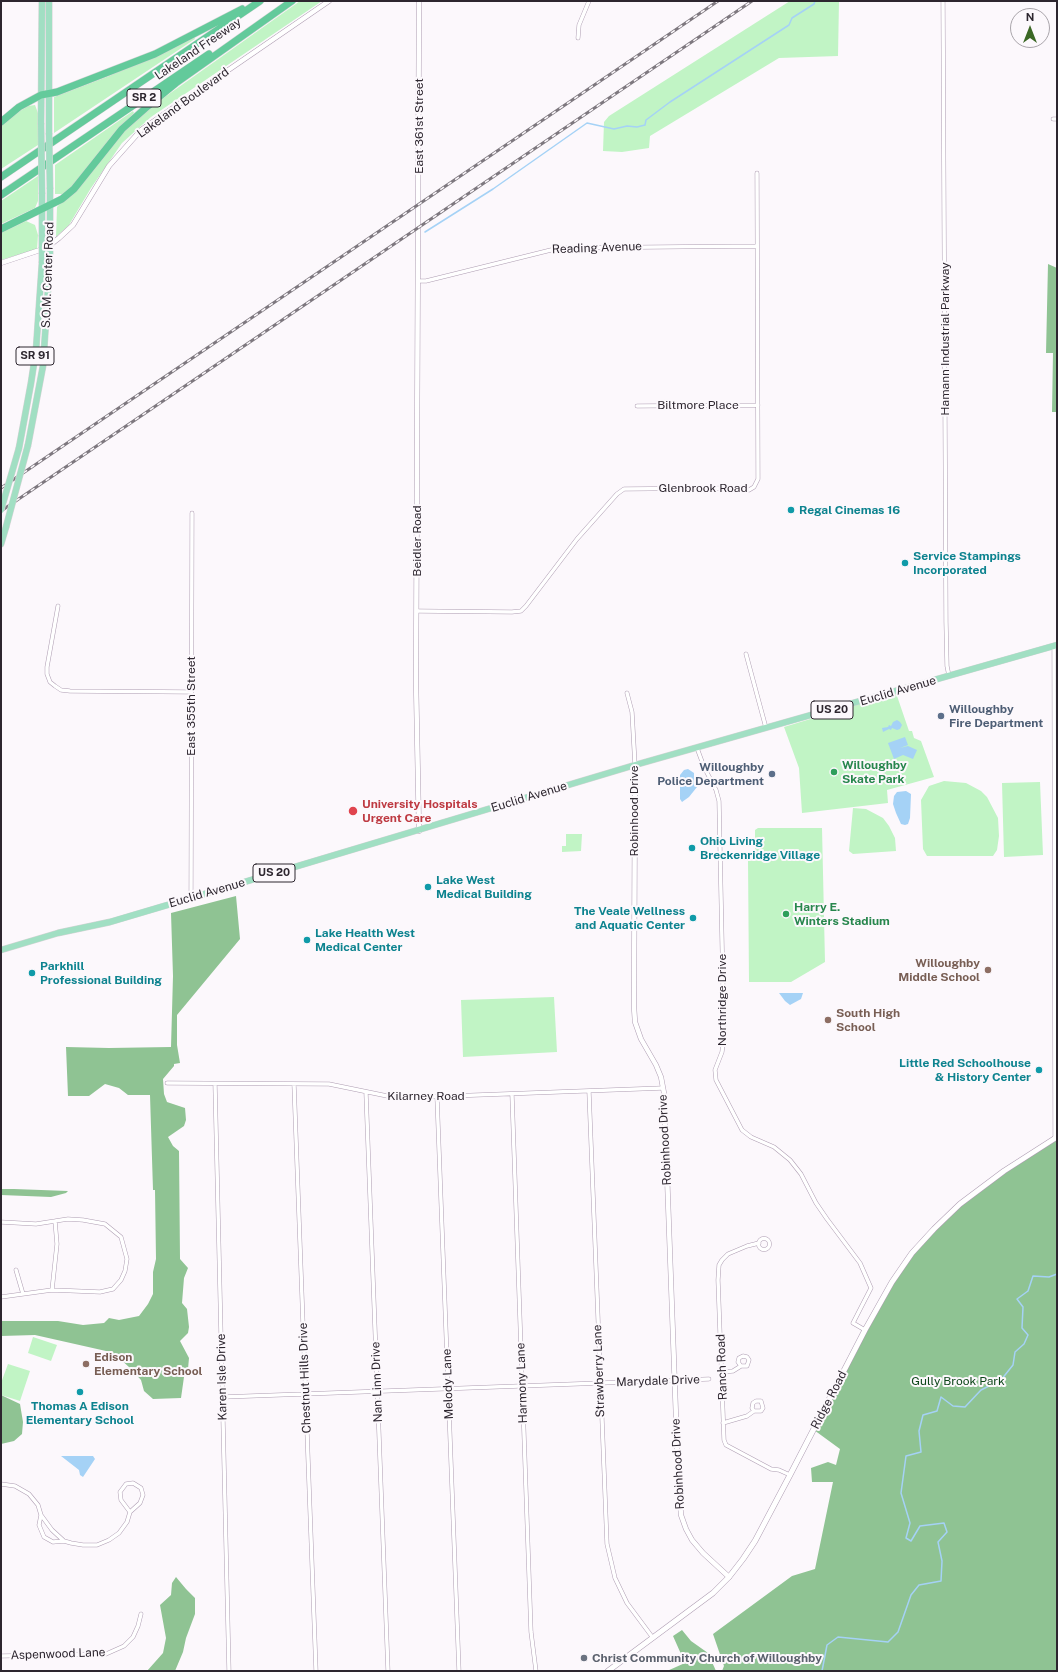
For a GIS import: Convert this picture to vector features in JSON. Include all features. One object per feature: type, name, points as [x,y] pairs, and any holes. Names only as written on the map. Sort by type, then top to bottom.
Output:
[{"type":"highway","points":[[1,122],[19,107],[45,95],[155,54],[256,1]]},
{"type":"highway","name":"Lakeland Freeway","points":[[1,177],[260,1]]},
{"type":"highway","name":"Lakeland Freeway","points":[[1,196],[288,1]]},
{"type":"highway","points":[[1,229],[62,199],[74,189],[122,129],[148,106],[176,83],[292,1]]},
{"type":"main road","name":"S.O.M. Center Road","points":[[1,544],[28,444],[44,366],[50,259],[50,189],[49,118],[45,95],[42,1]]},
{"type":"main road","name":"S.O.M. Center Road","points":[[1,510],[18,448],[36,350],[42,263],[42,123],[45,95],[49,1]]},
{"type":"main road","name":"Euclid Avenue","points":[[1,950],[108,922],[191,898],[419,831],[634,765],[1055,645]]},
{"type":"main road","name":"Ridge Road","points":[[608,1671],[712,1593],[729,1577],[743,1559],[755,1541],[865,1330],[900,1270],[934,1228],[960,1204],[983,1186],[1056,1137]]},
{"type":"street","name":"Lakeland Boulevard","points":[[1,263],[46,248],[59,238],[73,225],[109,166],[141,130],[329,1]]},
{"type":"street","name":"East 361st Street","points":[[418,251],[419,1]]},
{"type":"street","points":[[578,38],[579,25],[589,1]]},
{"type":"street","name":"Hamann Industrial Parkway","points":[[943,1],[946,622],[947,666],[949,676]]},
{"type":"street","name":"Glenbrook Road","points":[[417,611],[512,612],[521,610],[526,606],[577,539],[617,494],[624,489],[728,488],[749,490],[754,487],[758,479],[757,173]]},
{"type":"street","name":"Reading Avenue","points":[[418,281],[426,281],[559,248],[757,246]]},
{"type":"street","name":"Beidler Road","points":[[418,251],[417,611],[419,831]]},
{"type":"street","name":"Biltmore Place","points":[[637,406],[758,405]]},
{"type":"street","name":"East 355th Street","points":[[191,898],[192,513]]},
{"type":"street","points":[[58,606],[47,674],[50,682],[61,690],[191,692]]},
{"type":"street","points":[[1055,645],[1056,1137]]},
{"type":"street","points":[[746,654],[766,728]]},
{"type":"street","name":"Robinhood Drive","points":[[627,692],[632,712],[634,765],[634,1007],[635,1022],[641,1039],[656,1065],[663,1088],[674,1381],[681,1515],[692,1540],[703,1553],[729,1577]]},
{"type":"street","name":"Northridge Drive","points":[[697,748],[704,767],[716,790],[719,801],[724,1035],[722,1052],[715,1070],[716,1080],[742,1130],[751,1137],[774,1147],[790,1160],[801,1174],[823,1214],[860,1263],[871,1288],[853,1323],[865,1330]]},
{"type":"street","name":"Kilarney Road","points":[[167,1083],[340,1085],[366,1093],[397,1098],[512,1095],[663,1088]]},
{"type":"street","name":"Karen Isle Drive","points":[[215,1084],[229,1671]]},
{"type":"street","name":"Chestnut Hills Drive","points":[[294,1084],[316,1671]]},
{"type":"street","name":"Strawberry Lane","points":[[589,1092],[599,1383],[607,1544],[614,1578],[624,1597],[653,1638]]},
{"type":"street","name":"Nan Linn Drive","points":[[366,1093],[388,1671]]},
{"type":"street","name":"Harmony Lane","points":[[512,1095],[531,1632],[534,1671]]},
{"type":"street","name":"Melody Lane","points":[[437,1097],[459,1671]]},
{"type":"street","points":[[1,1222],[36,1224],[68,1219],[105,1224],[121,1237],[126,1258],[125,1271],[121,1280],[113,1288],[100,1292],[52,1290],[1,1297]]},
{"type":"street","points":[[52,1290],[57,1244],[55,1221]]},
{"type":"street","name":"Ranch Road","points":[[759,1243],[728,1254],[719,1265],[718,1280],[724,1440],[726,1445],[771,1469],[779,1470],[790,1475]]},
{"type":"street","points":[[16,1270],[23,1294]]},
{"type":"street","points":[[722,1372],[733,1371],[741,1366]]},
{"type":"street","name":"Marydale Drive","points":[[223,1397],[674,1381],[709,1378]]},
{"type":"street","points":[[724,1423],[747,1416],[754,1411]]},
{"type":"street","points":[[41,1515],[39,1525],[44,1537],[53,1542],[64,1541],[88,1546],[106,1542],[116,1536],[124,1527],[129,1519],[130,1512],[142,1500],[143,1495],[141,1488],[133,1483],[123,1486],[120,1495],[121,1500],[130,1512]]},
{"type":"street","points":[[1,1484],[15,1486],[29,1494],[38,1505],[41,1515],[52,1530],[64,1541]]},
{"type":"street","name":"Aspenwood Lane","points":[[1,1656],[106,1654],[124,1646],[133,1637],[141,1614]]},
{"type":"green space","points":[[300,1],[322,1],[151,117],[122,143],[91,188],[69,225],[56,237],[57,207],[123,131],[162,99]]},
{"type":"green space","points":[[790,1],[839,1],[838,56],[779,58],[650,136],[649,148],[622,152],[603,151],[604,122],[609,116]]},
{"type":"green space","points":[[194,37],[195,39],[54,133],[54,97],[109,76]]},
{"type":"green space","points":[[35,105],[38,113],[38,145],[1,169],[1,125],[7,119],[28,106]]},
{"type":"green space","points":[[133,111],[134,113],[110,138],[80,179],[67,192],[55,194],[55,165]]},
{"type":"green space","points":[[38,176],[38,201],[35,208],[1,224],[1,201]]},
{"type":"green space","points":[[26,221],[35,225],[38,235],[37,249],[1,260],[1,233]]},
{"type":"green space","points":[[1048,264],[1057,268],[1057,412],[1052,412],[1053,353],[1046,353]]},
{"type":"green space","points":[[896,693],[909,731],[912,731],[914,738],[921,741],[934,777],[887,790],[888,803],[802,813],[799,768],[784,727]]},
{"type":"green space","points":[[944,781],[966,783],[981,791],[987,797],[998,818],[999,836],[997,850],[993,856],[927,856],[923,849],[921,800],[929,786]]},
{"type":"green space","points":[[1040,782],[1043,855],[1004,857],[1002,783]]},
{"type":"green space","points":[[853,808],[866,809],[883,818],[895,838],[896,851],[853,854],[849,851]]},
{"type":"green space","name":"Harry E. Winters Stadium","points":[[758,828],[822,828],[825,962],[791,982],[749,982],[748,861],[755,860],[755,830]]},
{"type":"green space","points":[[566,834],[582,834],[581,851],[562,852],[562,846],[566,846]]},
{"type":"green space","points":[[236,896],[240,939],[177,1015],[177,1045],[180,1063],[174,1064],[163,1079],[164,1094],[167,1102],[185,1108],[186,1120],[184,1126],[168,1137],[173,1146],[179,1151],[180,1259],[188,1268],[184,1278],[182,1303],[187,1309],[189,1327],[188,1333],[180,1341],[189,1358],[181,1398],[153,1399],[144,1391],[141,1380],[118,1357],[106,1351],[35,1335],[1,1336],[1,1321],[58,1321],[83,1325],[104,1323],[109,1318],[119,1320],[139,1316],[148,1304],[153,1294],[153,1272],[156,1259],[155,1190],[153,1190],[150,1095],[128,1095],[119,1088],[105,1084],[89,1096],[68,1096],[66,1047],[171,1047],[173,976],[171,913]]},
{"type":"green space","points":[[554,997],[557,1052],[463,1057],[461,1000]]},
{"type":"green space","name":"Gully Brook Park","points":[[1057,1137],[1057,1671],[722,1671],[724,1666],[713,1634],[792,1576],[815,1569],[833,1482],[812,1482],[811,1468],[828,1462],[836,1465],[840,1449],[814,1430],[865,1330],[912,1253],[960,1204]]},
{"type":"green space","points":[[1,1189],[68,1191],[66,1193],[51,1197],[1,1195]]},
{"type":"green space","points":[[33,1337],[57,1345],[51,1361],[28,1353]]},
{"type":"green space","points":[[8,1364],[30,1371],[20,1401],[1,1395],[1,1383]]},
{"type":"green space","points":[[1,1395],[20,1404],[23,1422],[22,1434],[14,1441],[1,1444]]},
{"type":"green space","points":[[176,1577],[195,1598],[195,1614],[186,1638],[183,1652],[175,1671],[147,1671],[163,1653],[166,1638],[160,1605],[171,1595],[172,1583]]},
{"type":"green space","points":[[682,1630],[691,1641],[708,1653],[716,1671],[667,1671],[685,1663],[673,1636]]},
{"type":"water","points":[[897,720],[902,725],[900,729],[897,730],[892,728],[891,730],[889,729],[883,732],[882,728],[888,727],[889,725],[891,726],[893,722]]},
{"type":"water","points":[[905,737],[908,745],[900,748],[908,746],[917,750],[913,759],[903,755],[894,759],[888,743]]},
{"type":"water","points":[[688,769],[694,773],[694,780],[697,787],[689,797],[682,802],[680,799],[680,775],[684,770]]},
{"type":"water","points":[[906,791],[911,794],[910,818],[908,824],[905,825],[901,824],[893,804],[894,796],[897,792]]},
{"type":"water","points":[[779,993],[803,993],[801,999],[790,1005]]},
{"type":"water","points":[[61,1456],[93,1456],[95,1459],[83,1477],[80,1475],[79,1470]]},
{"type":"waterway","points":[[425,232],[493,189],[587,123],[614,129],[627,126],[637,127],[645,125],[646,120],[670,102],[789,25],[792,18],[814,4],[815,1]]},
{"type":"waterway","points":[[822,1671],[827,1645],[838,1637],[888,1642],[898,1632],[911,1595],[919,1585],[941,1581],[942,1561],[938,1542],[947,1532],[944,1523],[920,1526],[911,1541],[906,1538],[910,1523],[901,1493],[906,1456],[921,1452],[919,1431],[923,1415],[937,1411],[941,1397],[953,1406],[965,1407],[981,1390],[1001,1380],[1013,1365],[1015,1352],[1024,1344],[1028,1335],[1022,1328],[1023,1307],[1017,1299],[1028,1291],[1033,1276],[1049,1277],[1057,1274]]},
{"type":"railway","points":[[1,488],[718,1]]},
{"type":"railway","points":[[1,511],[752,1]]},
{"type":"place","name":"Regal Cinemas 16","points":[[791,510]]},
{"type":"place","name":"Service Stampings Incorporated","points":[[905,563]]},
{"type":"place","name":"Willoughby Fire Department","points":[[941,716]]},
{"type":"place","name":"Willoughby Skate Park","points":[[834,772]]},
{"type":"place","name":"Willoughby Police Department","points":[[772,774]]},
{"type":"place","name":"University Hospitals Urgent Care","points":[[353,811]]},
{"type":"place","name":"Ohio Living Breckenridge Village","points":[[692,848]]},
{"type":"place","name":"Lake West Medical Building","points":[[428,887]]},
{"type":"place","name":"Harry E. Winters Stadium","points":[[786,914]]},
{"type":"place","name":"The Veale Wellness and Aquatic Center","points":[[693,918]]},
{"type":"place","name":"Lake Health West Medical Center","points":[[307,940]]},
{"type":"place","name":"Willoughby Middle School","points":[[988,970]]},
{"type":"place","name":"Parkhill Professional Building","points":[[32,973]]},
{"type":"place","name":"South High School","points":[[828,1020]]},
{"type":"place","name":"Little Red Schoolhouse & History Center","points":[[1039,1070]]},
{"type":"place","name":"Edison Elementary School","points":[[86,1364]]},
{"type":"place","name":"Thomas A Edison Elementary School","points":[[80,1392]]},
{"type":"place","name":"Christ Community Church of Willoughby","points":[[584,1658]]}]
